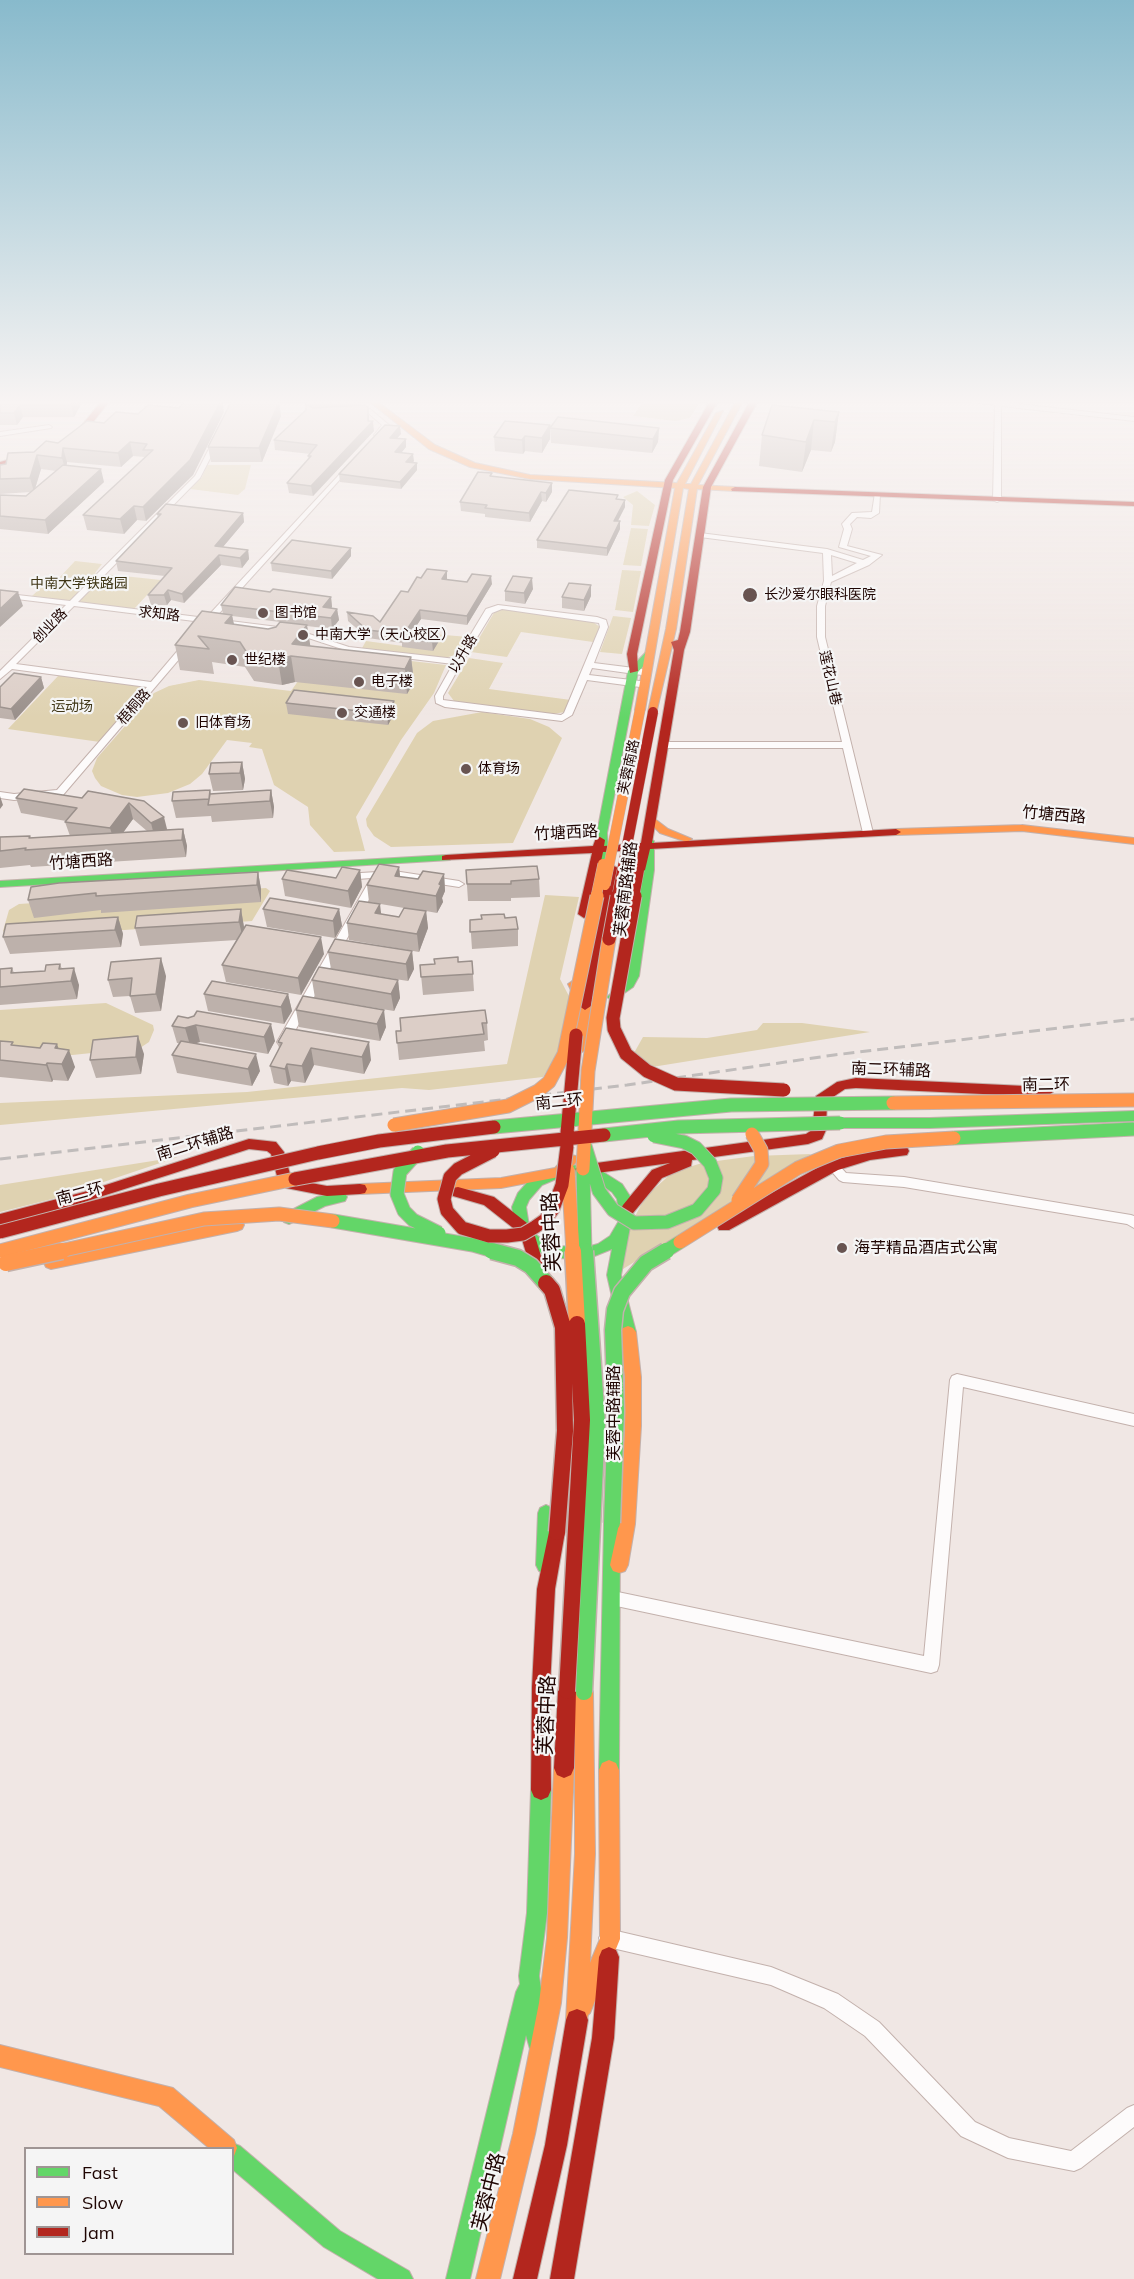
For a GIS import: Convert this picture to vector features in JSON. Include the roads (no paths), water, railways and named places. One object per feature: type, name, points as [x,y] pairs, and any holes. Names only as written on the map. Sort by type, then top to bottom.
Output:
[{"type":"main road","points":[[72,1213],[238,1159],[371,1129],[508,1106],[538,1091],[549,1082],[564,1054],[602,854],[603,827],[638,677],[632,654],[663,505]]},
{"type":"main road","name":"芙蓉南路","points":[[647,711],[638,677],[649,654],[681,505]]},
{"type":"main road","name":"芙蓉南路","points":[[576,1150],[569,1088],[582,993],[647,711],[671,629],[681,564],[685,505]]},
{"type":"main road","points":[[705,505],[686,632],[679,650],[651,819],[614,1017],[619,1042],[635,1063],[647,1071],[676,1084],[696,1088],[849,1091],[1045,1102]]},
{"type":"main road","points":[[681,564],[701,533]]},
{"type":"main road","points":[[671,629],[679,650]]},
{"type":"main road","points":[[651,819],[657,827],[672,836],[706,842]]},
{"type":"main road","points":[[563,854],[592,837],[603,827]]},
{"type":"main road","name":"竹塘西路","points":[[0,884],[563,854],[602,854],[644,851],[706,842],[868,833],[1022,828],[1134,843]]},
{"type":"main road","name":"竹塘西路","points":[[644,851],[673,852],[834,839],[992,832],[1063,835],[1134,843]]},
{"type":"main road","name":"芙蓉南路辅路","points":[[588,1012],[618,872],[644,851]]},
{"type":"main road","name":"芙蓉南路辅路","points":[[588,1012],[629,984],[633,976],[644,851]]},
{"type":"main road","name":"竹塘西路","points":[[0,888],[563,854]]},
{"type":"main road","name":"芙蓉南路辅路","points":[[588,1012],[573,975],[602,854]]},
{"type":"main road","name":"芙蓉南路辅路","points":[[580,1066],[612,872],[602,854]]},
{"type":"main road","name":"南二环辅路","points":[[586,1171],[808,1140],[817,1135],[819,1130],[821,1099],[826,1093],[842,1085],[856,1083],[1045,1092],[1134,1091]]},
{"type":"main road","name":"南二环","points":[[0,1232],[238,1170],[379,1141],[472,1129],[683,1109],[810,1103],[1134,1100]]},
{"type":"main road","points":[[683,1109],[720,1115],[733,1120],[752,1134],[761,1150],[759,1171],[748,1188],[720,1216]]},
{"type":"main road","name":"南二环","points":[[0,1251],[190,1201],[355,1166],[522,1142],[717,1125],[930,1123],[1134,1116]]},
{"type":"main road","points":[[472,1129],[453,1133],[420,1150],[407,1162],[397,1182],[400,1204],[413,1220],[451,1239],[502,1252],[531,1266],[556,1296],[561,1314],[565,1349],[566,1409],[557,1532],[546,1589]]},
{"type":"main road","points":[[562,2279],[571,2238],[603,2038],[610,1939],[609,1665],[616,1412],[613,1330],[615,1310],[626,1286],[646,1263],[720,1216],[798,1168],[839,1151],[886,1142],[1134,1129]]},
{"type":"main road","points":[[576,1150],[599,1191],[613,1210],[634,1222],[649,1224],[683,1218],[706,1201],[714,1190],[716,1178],[710,1163],[696,1148],[666,1138],[621,1133]]},
{"type":"main road","points":[[0,1275],[201,1231],[288,1218],[322,1201],[339,1197],[464,1193],[489,1202],[540,1246],[554,1252],[587,1253],[615,1240],[624,1229],[628,1209],[646,1184],[657,1174],[687,1162],[778,1150],[902,1150],[1134,1138]]},
{"type":"main road","points":[[522,1142],[472,1160],[450,1178],[445,1191],[447,1211],[462,1228],[489,1236],[507,1236],[523,1234],[545,1220],[558,1198],[576,1150]]},
{"type":"main road","name":"南二环辅路","points":[[0,1220],[84,1197],[249,1144],[270,1146],[281,1158],[284,1176],[291,1184],[314,1190],[348,1192],[474,1186],[559,1172]]},
{"type":"main road","points":[[576,1150],[580,1163],[586,1171],[617,1188],[628,1209]]},
{"type":"main road","points":[[458,2279],[529,1976],[537,1913],[541,1834],[541,1687],[546,1589],[545,1538],[554,1378],[551,1327],[519,1207],[522,1197],[537,1181],[559,1172],[569,1164],[576,1150]]},
{"type":"main road","name":"芙蓉中路","points":[[488,2279],[540,2058],[557,1938],[567,1691],[582,1420],[576,1150]]},
{"type":"main road","name":"芙蓉中路","points":[[576,1150],[582,1201],[597,1423],[584,1692],[584,1933]]},
{"type":"main road","points":[[614,1275],[646,1275],[709,1234],[833,1166],[870,1155],[902,1150]]},
{"type":"main road","points":[[559,1172],[586,1171]]},
{"type":"main road","points":[[0,1265],[171,1226],[243,1214],[300,1215],[473,1245]]},
{"type":"main road","name":"芙蓉中路辅路","points":[[612,1599],[627,1524],[630,1486],[633,1377],[626,1318],[614,1275],[624,1229]]},
{"type":"main road","points":[[551,1327],[556,1309],[571,1302],[612,1303],[620,1308],[626,1318]]},
{"type":"main road","points":[[525,2279],[556,2145],[577,2022],[584,1933]]},
{"type":"main road","points":[[577,2022],[610,1939]]},
{"type":"main road","points":[[529,1976],[540,2058]]},
{"type":"main road","points":[[0,2056],[165,2096],[225,2147]]},
{"type":"main road","points":[[234,2156],[332,2240],[401,2279]]},
{"type":"street","name":"创业路","points":[[0,676],[170,505]]},
{"type":"street","points":[[201,629],[312,505]]},
{"type":"street","points":[[828,581],[878,555],[843,547],[848,530],[846,524],[855,515],[872,516],[875,513],[876,505]]},
{"type":"street","points":[[701,533],[827,551],[866,562]]},
{"type":"street","name":"莲花山巷","points":[[827,551],[828,581],[821,606],[822,645],[868,833]]},
{"type":"street","name":"求知路","points":[[0,595],[294,631],[348,650],[458,662]]},
{"type":"street","name":"以升路","points":[[501,607],[597,619],[603,622],[604,627],[589,665],[568,715],[553,719],[445,704],[439,696],[489,611],[501,607]]},
{"type":"street","name":"梧桐路","points":[[0,795],[14,797],[60,793],[194,637]]},
{"type":"street","points":[[589,665],[638,677]]},
{"type":"street","points":[[10,666],[153,685]]},
{"type":"street","points":[[585,677],[638,677]]},
{"type":"street","points":[[663,745],[846,745]]},
{"type":"street","points":[[330,878],[394,874],[459,884]]},
{"type":"street","points":[[279,1050],[376,876]]},
{"type":"street","points":[[833,1166],[843,1177],[904,1182],[1131,1220],[1134,1223]]},
{"type":"street","points":[[612,1599],[931,1665],[957,1380],[1134,1419]]},
{"type":"street","points":[[584,1933],[771,1977],[831,2001],[872,2029],[968,2129],[1008,2148],[1074,2161],[1134,2115]]},
{"type":"railway","points":[[0,1159],[627,1085],[834,1055],[1134,1019]]},
{"type":"place","name":"长沙爱尔眼科医院","points":[[750,595]]},
{"type":"place","name":"图书馆","points":[[263,613]]},
{"type":"place","name":"中南大学（天心校区）","points":[[303,635]]},
{"type":"place","name":"世纪楼","points":[[232,660]]},
{"type":"place","name":"电子楼","points":[[359,682]]},
{"type":"place","name":"交通楼","points":[[342,713]]},
{"type":"place","name":"旧体育场","points":[[183,723]]},
{"type":"place","name":"体育场","points":[[466,769]]},
{"type":"place","name":"海芋精品酒店式公寓","points":[[842,1248]]},
{"type":"park label","name":"中南大学铁路园","points":[[79,584]]},
{"type":"park label","name":"运动场","points":[[72,707]]}]
